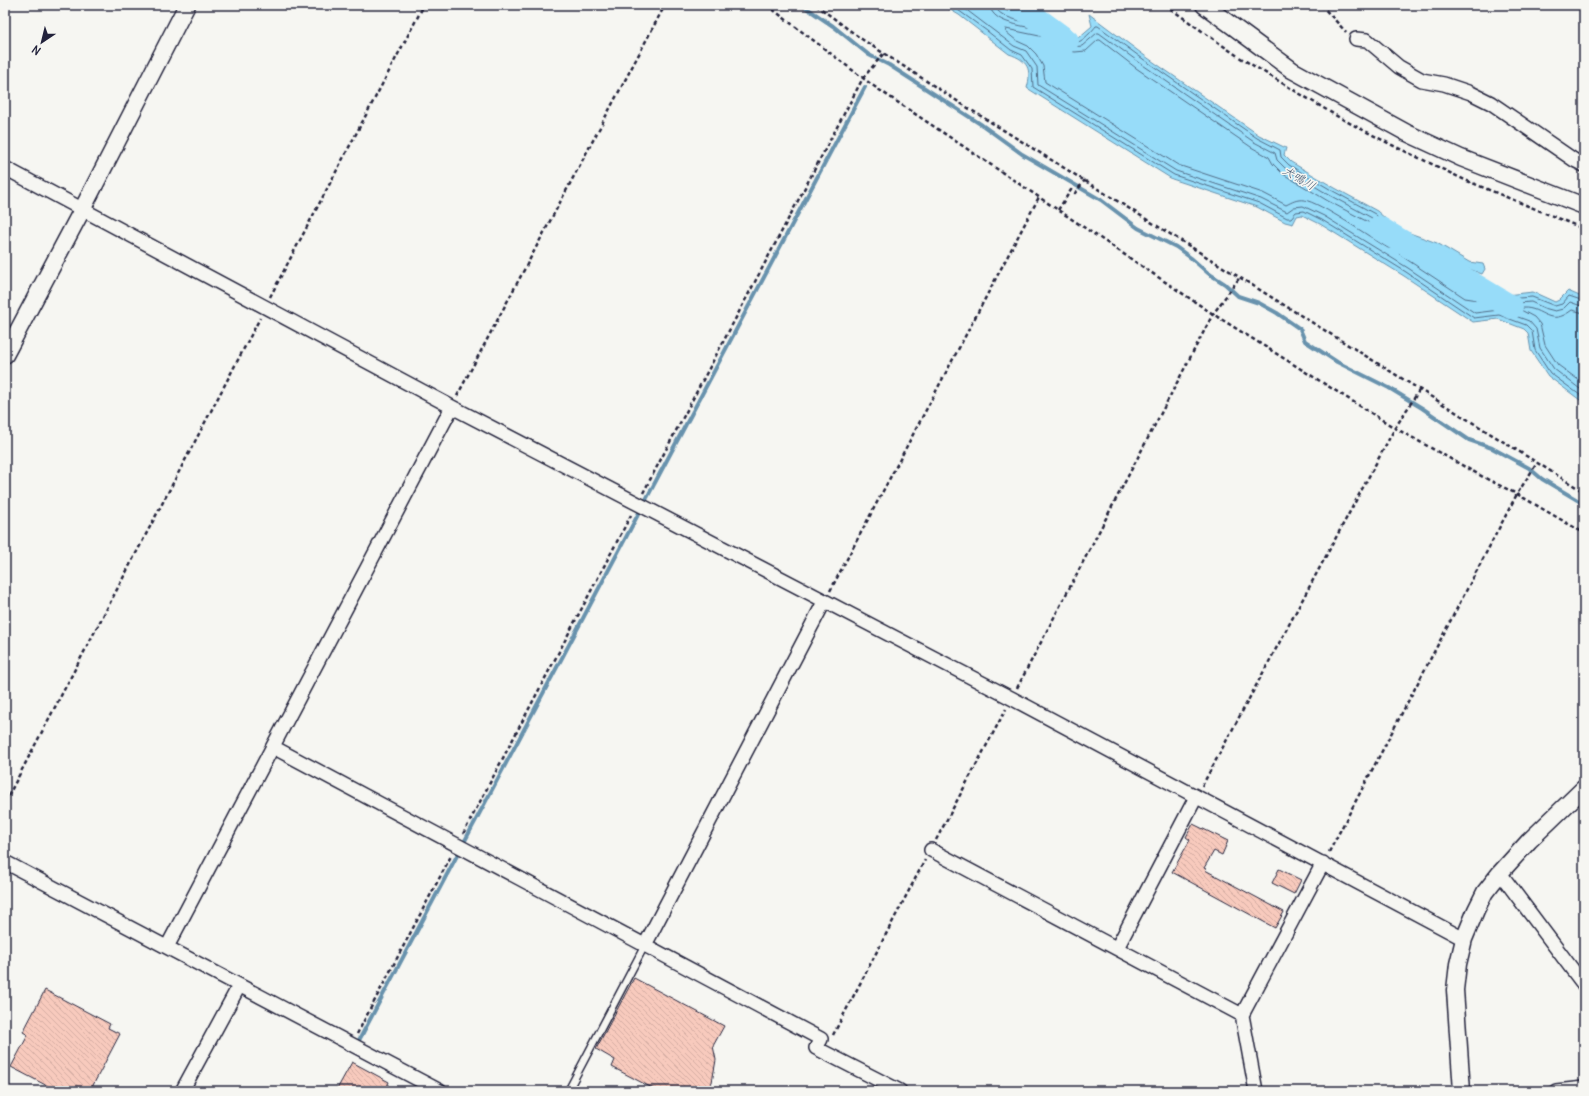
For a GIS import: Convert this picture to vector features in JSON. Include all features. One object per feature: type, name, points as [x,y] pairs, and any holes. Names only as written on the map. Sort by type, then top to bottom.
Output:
[{"type":"street","points":[[5,355],[82,210],[187,5]]},
{"type":"street","points":[[1204,5],[1292,70],[1407,133],[1461,158],[1584,206]]},
{"type":"street","points":[[1356,39],[1367,40],[1399,67],[1422,80],[1444,84],[1471,93],[1491,103],[1574,160],[1584,164]]},
{"type":"street","points":[[5,168],[637,504],[1012,698],[1464,939]]},
{"type":"street","points":[[167,947],[452,406]]},
{"type":"street","points":[[645,945],[824,602]]},
{"type":"street","points":[[273,747],[825,1040],[816,1048],[896,1090]]},
{"type":"street","points":[[1462,1091],[1455,990],[1458,964],[1464,939],[1485,892],[1500,873],[1529,841],[1584,788]]},
{"type":"street","points":[[1117,948],[1196,797]]},
{"type":"street","points":[[930,850],[1242,1015]]},
{"type":"street","points":[[5,862],[440,1091]]},
{"type":"street","points":[[1256,1091],[1242,1015],[1323,863]]},
{"type":"street","points":[[1500,873],[1584,985]]},
{"type":"street","points":[[182,1091],[239,986]]},
{"type":"street","points":[[1556,1091],[1584,1088]]},
{"type":"lane","points":[[568,1091],[645,945]]},
{"type":"path","points":[[5,802],[424,5]]},
{"type":"path","points":[[452,406],[665,5]]},
{"type":"path","points":[[767,5],[863,78],[1213,314],[1395,428],[1484,478],[1517,494],[1584,533]]},
{"type":"path","points":[[816,5],[884,53],[968,108],[1584,492]]},
{"type":"path","points":[[1322,5],[1346,32],[1356,39]]},
{"type":"path","points":[[352,1044],[863,78],[884,53]]},
{"type":"path","points":[[1058,210],[1071,190],[1075,193],[1084,180]]},
{"type":"path","points":[[824,602],[1039,197]]},
{"type":"path","points":[[825,1040],[1012,698],[1213,314],[1240,277]]},
{"type":"path","points":[[1196,797],[1395,428],[1420,389]]},
{"type":"path","points":[[1323,863],[1517,494],[1537,463]]},
{"type":"water","points":[[942,5],[997,5],[1014,15],[1056,24],[1072,36],[1078,38],[1092,26],[1089,14],[1145,56],[1259,135],[1286,148],[1284,155],[1291,162],[1377,211],[1396,228],[1437,243],[1469,262],[1483,264],[1485,269],[1482,274],[1446,260],[1412,243],[1405,247],[1467,289],[1496,292],[1506,295],[1533,292],[1555,302],[1568,291],[1584,298],[1584,403],[1548,376],[1531,351],[1528,333],[1524,329],[1498,319],[1473,322],[1404,276],[1320,224],[1302,215],[1297,216],[1293,224],[1285,222],[1257,207],[1172,179],[1027,88],[1029,71],[1021,59],[1009,54],[959,15]]},
{"type":"building","points":[[1193,824],[1228,841],[1222,855],[1214,851],[1204,868],[1206,869],[1205,870],[1284,912],[1275,928],[1172,872],[1190,840],[1186,837]]},
{"type":"building","points":[[1279,869],[1301,880],[1294,894],[1272,883]]},
{"type":"building","points":[[634,978],[724,1026],[713,1046],[716,1060],[712,1082],[706,1091],[658,1091],[612,1067],[615,1060],[596,1049]]},
{"type":"building","points":[[45,990],[110,1024],[108,1028],[120,1034],[90,1091],[57,1091],[11,1067],[28,1035],[23,1032]]},
{"type":"building","points":[[352,1062],[389,1082],[385,1091],[336,1091]]},
{"type":"waterway","points":[[802,5],[833,26],[869,55],[889,65],[982,125],[1022,154],[1101,200],[1138,228],[1176,247],[1208,273],[1225,284],[1238,296],[1259,303],[1277,313],[1300,329],[1305,341],[1337,362],[1389,388],[1422,408],[1469,440],[1492,448],[1529,468],[1542,479],[1584,504]]},
{"type":"waterway","name":"犬鳴川","points":[[1018,5],[1067,41]]},
{"type":"waterway","points":[[357,1044],[865,87]]},
{"type":"waterway","name":"犬鳴川","points":[[1379,228],[1511,307]]}]
